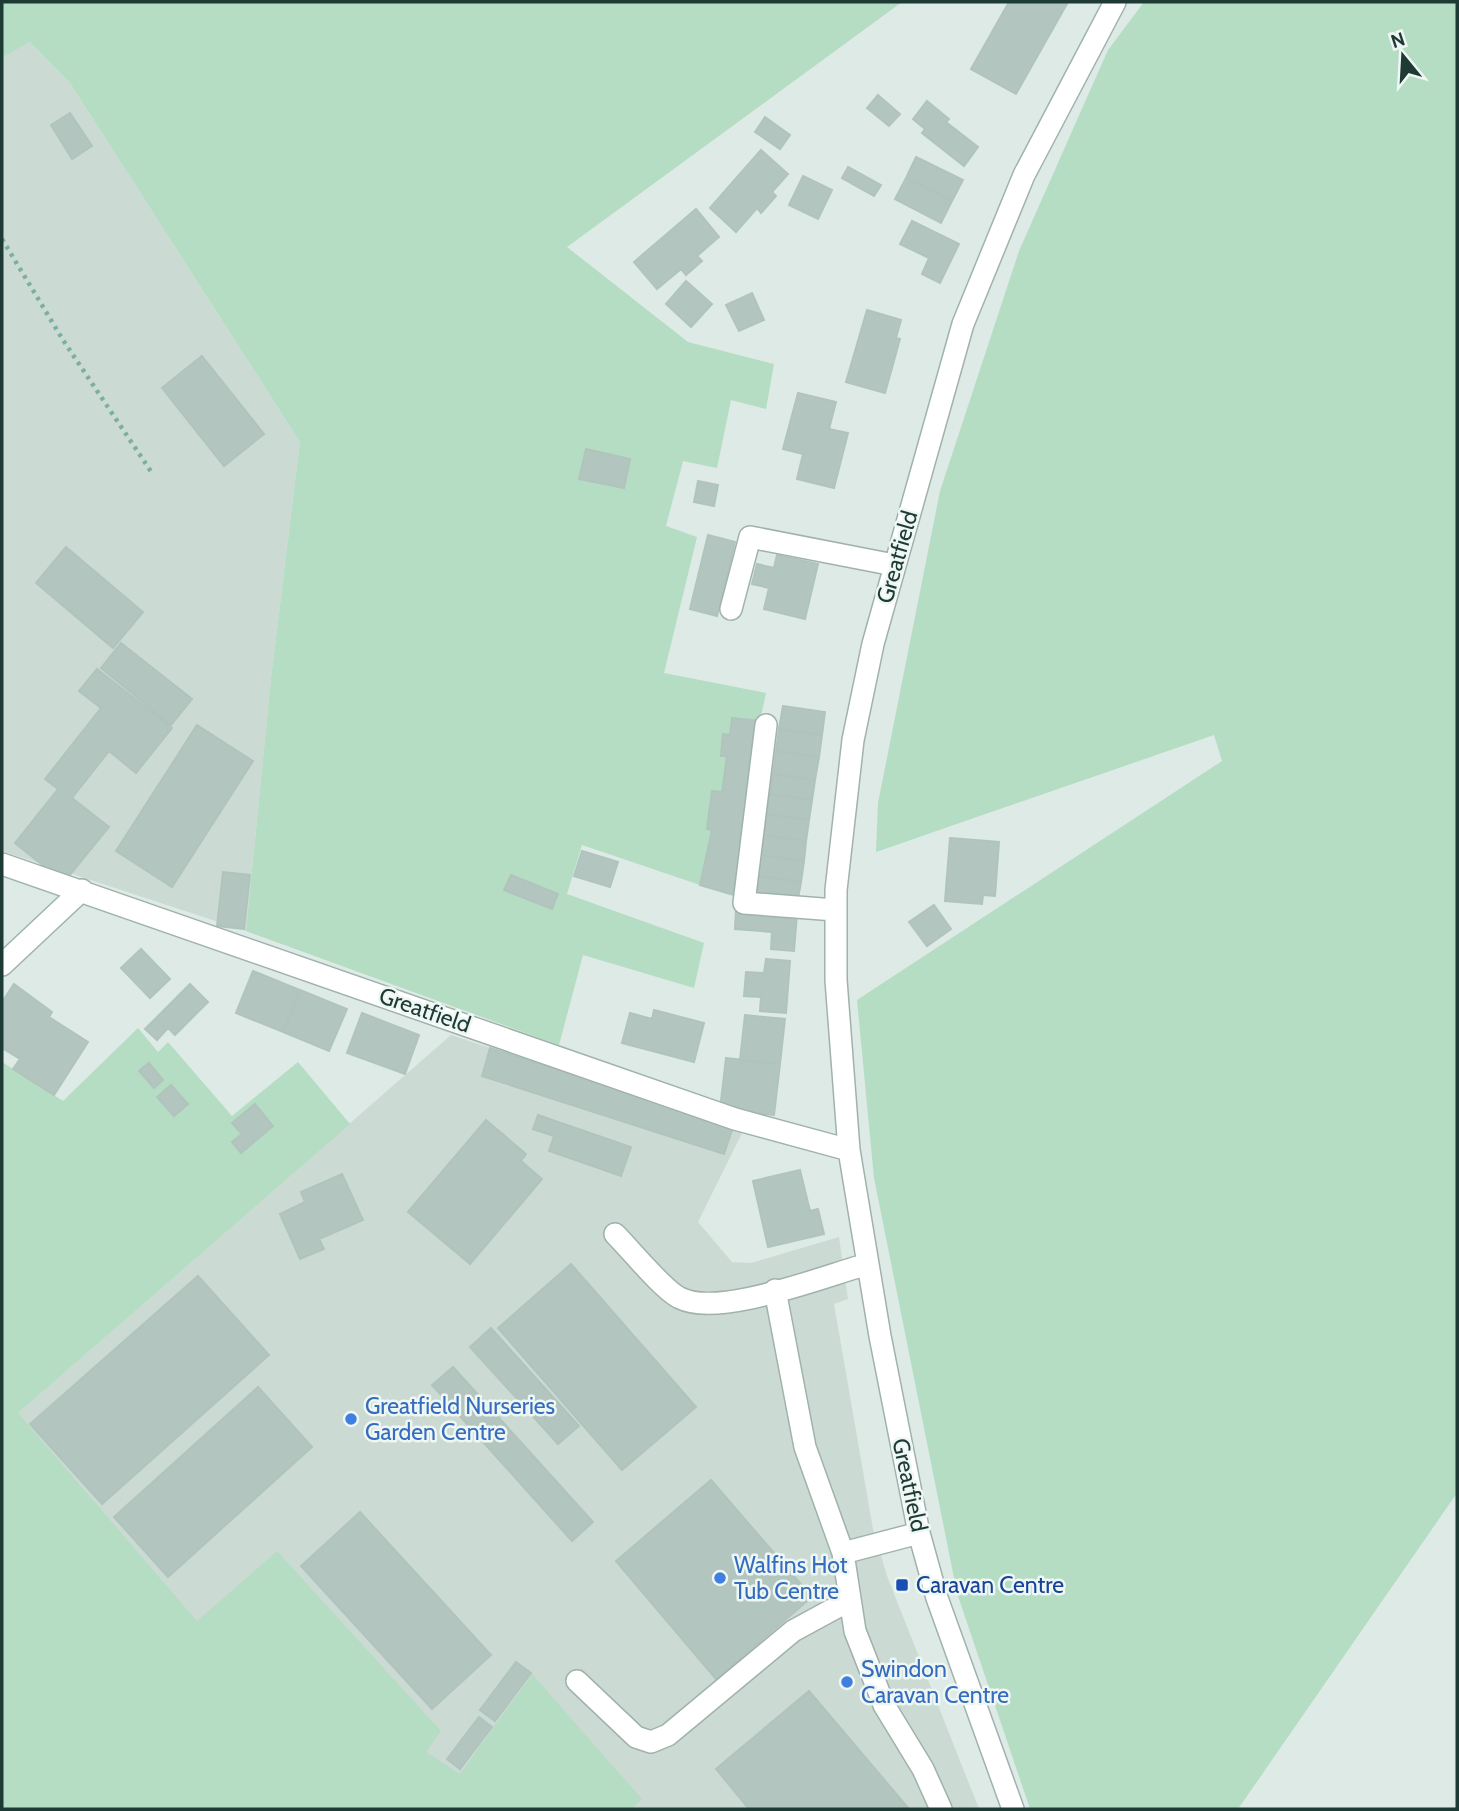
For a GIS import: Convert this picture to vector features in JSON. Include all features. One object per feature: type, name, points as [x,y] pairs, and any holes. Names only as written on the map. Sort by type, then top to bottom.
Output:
[{"type":"street","name":"Greatfield","points":[[1013,1809],[959,1665],[919,1533],[849,1150],[836,992],[835,910],[853,740],[873,644],[979,279],[1044,135],[1115,2]]},
{"type":"street","points":[[731,609],[750,537],[894,565]]},
{"type":"street","points":[[765,725],[744,903],[835,910]]},
{"type":"street","name":"Greatfield","points":[[2,863],[734,1119],[849,1150]]},
{"type":"street","points":[[2,965],[82,890]]},
{"type":"street","points":[[615,1234],[679,1298],[704,1305],[725,1303],[868,1264]]},
{"type":"street","points":[[775,1290],[805,1447],[843,1553],[855,1631],[884,1705],[923,1769],[941,1809]]},
{"type":"street","points":[[843,1553],[919,1533]]},
{"type":"street","points":[[577,1681],[636,1737],[651,1742],[668,1735],[793,1630],[850,1600]]},
{"type":"path","points":[[2,239],[63,340],[152,473]]},
{"type":"shaded area","points":[[30,42],[70,83],[300,442],[271,678],[246,931],[2,851],[2,58]]},
{"type":"shaded area","name":"Greatfield Nurseries Garden Centre","points":[[451,1035],[743,1131],[698,1222],[732,1262],[751,1263],[839,1237],[848,1299],[834,1304],[873,1529],[887,1576],[979,1809],[632,1809],[642,1798],[460,1775],[382,1809],[2,1427]]},
{"type":"green space","points":[[2,2],[902,2],[567,247],[688,342],[774,364],[766,409],[731,400],[717,468],[683,461],[666,526],[697,537],[664,673],[766,693],[760,721],[733,718],[730,735],[723,735],[721,755],[727,756],[722,792],[712,791],[712,830],[700,885],[582,845],[567,894],[704,943],[694,988],[583,955],[559,1045],[246,931],[271,678],[300,442],[70,83],[30,42],[2,58]]},
{"type":"green space","points":[[1144,2],[1457,2],[1457,1493],[1238,1809],[1030,1809],[957,1593],[874,1178],[857,1000],[1222,761],[1214,735],[876,852],[878,803],[940,491],[1019,251],[1108,50]]},
{"type":"green space","points":[[138,1028],[158,1052],[168,1042],[232,1116],[298,1062],[350,1124],[18,1413],[197,1621],[277,1551],[441,1731],[426,1752],[460,1774],[532,1674],[642,1799],[632,1809],[2,1809],[2,1062],[63,1101]]},
{"type":"building","points":[[1009,2],[1068,2],[1016,94],[971,69]]},
{"type":"building","points":[[878,95],[900,114],[889,126],[867,108]]},
{"type":"building","points":[[927,101],[949,119],[946,122],[978,147],[964,166],[922,133],[925,129],[913,119]]},
{"type":"building","points":[[70,113],[92,146],[72,159],[51,125]]},
{"type":"building","points":[[765,117],[790,135],[780,149],[755,132]]},
{"type":"building","points":[[761,150],[788,174],[772,192],[776,196],[761,213],[757,208],[736,232],[710,208]]},
{"type":"building","points":[[916,157],[963,180],[952,201],[906,178]]},
{"type":"building","points":[[848,167],[881,185],[874,196],[842,178]]},
{"type":"building","points":[[803,176],[832,190],[818,219],[789,205]]},
{"type":"building","points":[[906,178],[952,201],[941,223],[895,199]]},
{"type":"building","points":[[696,209],[719,237],[697,256],[702,261],[686,275],[681,269],[657,289],[634,262]]},
{"type":"building","points":[[912,221],[959,244],[940,283],[922,274],[929,258],[900,244]]},
{"type":"building","points":[[686,281],[712,304],[691,327],[666,304]]},
{"type":"building","points":[[752,293],[764,320],[739,331],[726,305]]},
{"type":"building","points":[[867,310],[901,320],[896,338],[900,339],[885,393],[846,382]]},
{"type":"building","points":[[202,356],[264,434],[224,466],[162,388]]},
{"type":"building","points":[[798,393],[836,402],[829,429],[848,433],[834,488],[797,479],[803,454],[783,449]]},
{"type":"building","points":[[586,449],[630,459],[624,488],[579,479]]},
{"type":"building","points":[[698,481],[718,485],[714,506],[694,502]]},
{"type":"building","points":[[708,535],[735,542],[717,616],[690,609]]},
{"type":"building","points":[[66,547],[143,612],[113,648],[36,583]]},
{"type":"building","points":[[777,555],[818,564],[805,619],[764,609],[769,588],[752,584],[757,564],[774,568]]},
{"type":"building","points":[[121,643],[192,699],[171,725],[101,668]]},
{"type":"building","points":[[97,669],[172,728],[136,773],[109,751],[72,798],[109,827],[64,882],[15,843],[58,789],[45,779],[101,708],[79,691]]},
{"type":"building","points":[[783,706],[825,712],[822,735],[779,729]]},
{"type":"building","points":[[732,718],[760,721],[737,896],[700,885],[712,830],[707,829],[712,791],[722,792],[727,756],[721,756],[723,734],[730,735]]},
{"type":"building","points":[[197,725],[253,761],[172,887],[116,851]]},
{"type":"building","points":[[779,729],[822,735],[819,757],[776,751]]},
{"type":"building","points":[[776,751],[819,757],[815,780],[773,774]]},
{"type":"building","points":[[773,774],[815,780],[812,800],[770,794]]},
{"type":"building","points":[[770,794],[812,800],[809,820],[767,814]]},
{"type":"building","points":[[767,814],[809,820],[806,841],[764,835]]},
{"type":"building","points":[[764,835],[806,841],[804,861],[761,855]]},
{"type":"building","points":[[950,838],[999,842],[995,896],[983,895],[982,904],[945,901]]},
{"type":"building","points":[[582,851],[618,862],[610,887],[574,876]]},
{"type":"building","points":[[761,855],[804,861],[801,882],[758,876]]},
{"type":"building","points":[[223,872],[250,875],[244,929],[217,926]]},
{"type":"building","points":[[511,875],[558,894],[552,909],[504,890]]},
{"type":"building","points":[[758,876],[801,882],[797,904],[755,899]]},
{"type":"building","points":[[934,905],[951,929],[927,946],[909,922]]},
{"type":"building","points":[[736,909],[797,914],[794,951],[771,949],[772,932],[735,929]]},
{"type":"building","points":[[141,949],[170,979],[150,998],[121,968]]},
{"type":"building","points":[[766,959],[790,961],[786,1013],[760,1011],[761,997],[744,996],[746,972],[764,973]]},
{"type":"building","points":[[253,971],[300,990],[283,1032],[236,1013]]},
{"type":"building","points":[[14,984],[52,1012],[49,1017],[88,1042],[54,1095],[13,1069],[20,1059],[2,1048],[2,1002]]},
{"type":"building","points":[[190,984],[208,1002],[175,1035],[168,1028],[157,1040],[145,1029]]},
{"type":"building","points":[[300,990],[347,1009],[329,1051],[283,1032]]},
{"type":"building","points":[[654,1010],[704,1023],[694,1062],[622,1043],[630,1013],[652,1019]]},
{"type":"building","points":[[362,1013],[419,1035],[405,1074],[347,1053]]},
{"type":"building","points":[[745,1015],[785,1019],[780,1064],[740,1060]]},
{"type":"building","points":[[490,1048],[733,1127],[724,1154],[482,1076]]},
{"type":"building","points":[[726,1058],[780,1064],[774,1115],[720,1109]]},
{"type":"building","points":[[149,1063],[163,1080],[154,1088],[139,1071]]},
{"type":"building","points":[[171,1085],[188,1104],[174,1116],[157,1097]]},
{"type":"building","points":[[255,1104],[273,1126],[241,1153],[232,1142],[242,1134],[232,1123]]},
{"type":"building","points":[[538,1115],[631,1147],[621,1176],[549,1151],[554,1136],[533,1129]]},
{"type":"building","points":[[486,1120],[526,1154],[521,1161],[542,1179],[470,1264],[408,1212]]},
{"type":"building","points":[[800,1170],[810,1211],[818,1209],[824,1234],[768,1247],[753,1181]]},
{"type":"building","points":[[342,1174],[363,1220],[319,1239],[324,1249],[300,1259],[280,1214],[305,1202],[301,1192]]},
{"type":"building","points":[[571,1264],[696,1407],[622,1470],[498,1328]]},
{"type":"building","points":[[198,1276],[269,1355],[102,1504],[30,1424]]},
{"type":"building","points":[[491,1328],[579,1426],[558,1444],[470,1347]]},
{"type":"building","points":[[453,1367],[593,1522],[572,1541],[432,1385]]},
{"type":"building","points":[[258,1387],[312,1447],[168,1577],[114,1517]]},
{"type":"building","points":[[711,1480],[812,1597],[716,1679],[616,1561]]},
{"type":"building","points":[[360,1512],[491,1655],[432,1709],[301,1566]]},
{"type":"building","points":[[516,1662],[531,1673],[495,1721],[480,1710]]},
{"type":"building","points":[[809,1691],[909,1809],[749,1809],[716,1769]]},
{"type":"building","points":[[479,1717],[492,1727],[460,1769],[447,1759]]},
{"type":"place","name":"Greatfield Nurseries Garden Centre","points":[[351,1419]]},
{"type":"place","name":"Walfins Hot Tub Centre","points":[[720,1578]]},
{"type":"place","name":"Caravan Centre","points":[[902,1585]]},
{"type":"place","name":"Swindon Caravan Centre","points":[[847,1682]]}]
